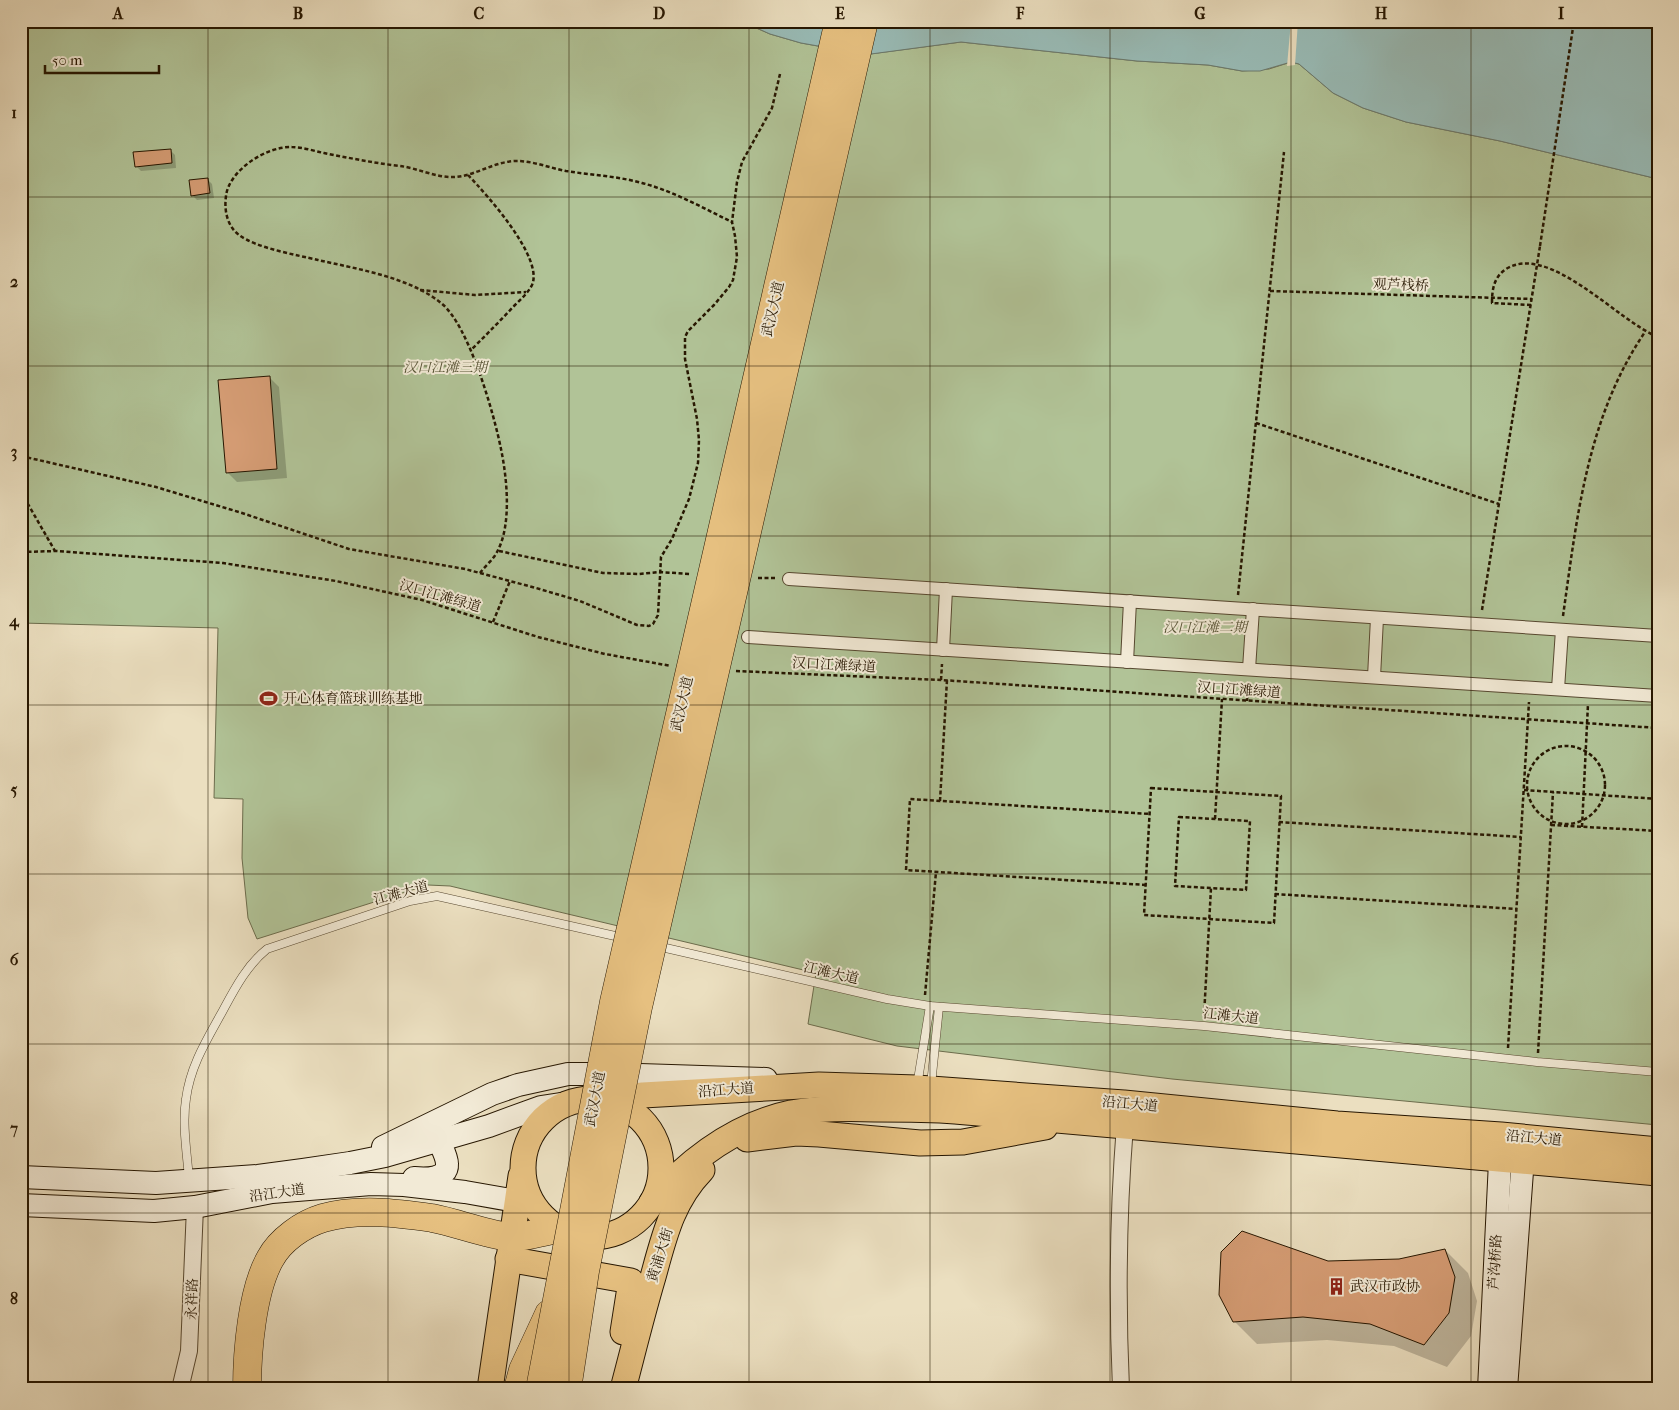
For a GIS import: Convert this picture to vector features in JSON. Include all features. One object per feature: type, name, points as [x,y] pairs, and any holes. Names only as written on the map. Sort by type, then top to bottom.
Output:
[{"type":"highway","name":"武汉大道","points":[[540,1389],[614,1002],[839,21]]},
{"type":"highway","name":"武汉大道","points":[[566,1389],[585,1271],[638,1008],[864,21]]},
{"type":"highway","points":[[247,1389],[252,1322],[258,1294],[271,1257],[284,1242],[300,1230],[323,1218],[368,1212],[435,1219],[510,1248],[558,1228]]},
{"type":"highway","points":[[582,1389],[591,1330],[585,1271]]},
{"type":"highway","points":[[518,1389],[523,1370],[558,1297]]},
{"type":"main road","points":[[350,1164],[477,1100],[518,1085],[568,1074],[732,1077],[819,1085]]},
{"type":"main road","name":"沿江大道","points":[[602,1099],[819,1085],[924,1088],[1124,1103],[1337,1124],[1512,1148],[1658,1173]]},
{"type":"main road","points":[[350,1164],[439,1141],[489,1126],[541,1107],[578,1100],[602,1099],[614,1102],[635,1114],[644,1122],[654,1138],[661,1167],[657,1190],[652,1202],[637,1220],[617,1233],[587,1237],[569,1233],[548,1222],[525,1202]]},
{"type":"main road","points":[[490,1389],[510,1248],[525,1202],[523,1169],[526,1145],[534,1129],[546,1115],[567,1103]]},
{"type":"main road","name":"沿江大道","points":[[652,1202],[693,1161],[709,1149],[762,1122],[792,1113],[818,1110],[934,1110],[1077,1122],[1512,1148],[1658,1150]]},
{"type":"main road","points":[[709,1149],[772,1135],[796,1133],[920,1144],[963,1142],[1077,1122]]},
{"type":"main road","points":[[371,1184],[391,1174],[427,1180],[441,1175],[446,1169],[447,1163],[439,1141]]},
{"type":"main road","name":"黄浦大街","points":[[623,1389],[645,1304],[674,1210],[690,1182],[734,1142]]},
{"type":"main road","name":"芦沟桥路","points":[[1489,1389],[1512,1148]]},
{"type":"main road","name":"芦沟桥路","points":[[1506,1389],[1512,1148]]},
{"type":"main road","name":"沿江大道","points":[[21,1177],[156,1183],[258,1176],[350,1164]]},
{"type":"main road","name":"沿江大道","points":[[21,1205],[154,1211],[195,1207],[272,1192],[371,1184],[404,1185],[465,1192],[525,1202]]},
{"type":"main road","points":[[510,1248],[631,1281],[614,1389]]},
{"type":"street","points":[[789,579],[1658,636]]},
{"type":"street","points":[[942,650],[946,589]]},
{"type":"street","points":[[1127,662],[1130,601]]},
{"type":"street","points":[[1249,670],[1253,609]]},
{"type":"street","points":[[1374,677],[1377,618]]},
{"type":"street","points":[[1558,689],[1562,630]]},
{"type":"street","points":[[748,637],[1658,696]]},
{"type":"street","points":[[1121,1389],[1118,1292],[1120,1207],[1125,1125]]},
{"type":"street","name":"永祥路","points":[[180,1389],[189,1351],[195,1207]]},
{"type":"lane","name":"江滩大道","points":[[189,1181],[185,1108],[190,1078],[196,1060],[242,978],[258,956],[267,949],[410,901],[437,896],[635,941]]},
{"type":"lane","name":"江滩大道","points":[[645,943],[887,999],[927,1006],[1204,1026],[1537,1062],[1658,1072]]},
{"type":"lane","points":[[924,1088],[927,1006]]},
{"type":"lane","points":[[924,1088],[939,1007]]},
{"type":"path","points":[[1482,610],[1574,21]]},
{"type":"path","points":[[1649,21],[1658,22]]},
{"type":"path","points":[[21,456],[156,488],[242,513],[350,549],[480,573],[510,581],[580,601],[637,625],[649,626],[656,621],[658,615],[661,557],[672,538],[689,499],[698,463],[699,440],[697,419],[685,360],[684,337],[714,306],[733,280],[737,249],[732,222],[737,182],[742,162],[772,108],[780,74]]},
{"type":"path","points":[[480,573],[498,550],[506,520],[504,462],[493,415],[471,351],[458,324],[446,308],[433,297],[418,290],[369,271],[289,253],[242,238],[233,228],[225,212],[226,190],[230,182],[240,170],[254,160],[274,150],[291,147],[381,164],[408,167],[449,177],[468,175],[489,166],[516,161],[638,182],[663,190],[732,222]]},
{"type":"path","points":[[1239,591],[1284,152]]},
{"type":"path","points":[[468,175],[509,224],[528,253],[534,277],[528,291],[471,351]]},
{"type":"path","points":[[1531,304],[1492,303],[1493,285],[1500,273],[1518,264],[1534,263],[1550,268],[1622,314],[1645,332],[1658,337]]},
{"type":"path","points":[[418,290],[474,295],[528,291]]},
{"type":"path","name":"观芦栈桥","points":[[1270,291],[1532,299]]},
{"type":"path","points":[[1562,630],[1575,528],[1592,450],[1615,383],[1631,352],[1645,332]]},
{"type":"path","points":[[1256,423],[1499,504]]},
{"type":"path","points":[[21,492],[56,552]]},
{"type":"path","points":[[498,550],[603,573],[638,574],[660,572],[699,574]]},
{"type":"path","name":"汉口江滩绿道","points":[[21,552],[56,552],[223,564],[336,581],[422,600],[538,637],[605,654],[677,668]]},
{"type":"path","points":[[749,577],[789,579]]},
{"type":"path","points":[[493,622],[510,581]]},
{"type":"path","name":"汉口江滩绿道","points":[[730,670],[947,680],[1658,728]]},
{"type":"path","points":[[1247,700],[1249,670]]},
{"type":"path","points":[[940,801],[947,680]]},
{"type":"path","points":[[1507,1058],[1521,837],[1526,790],[1530,688]]},
{"type":"path","points":[[1582,827],[1589,691]]},
{"type":"path","points":[[1215,819],[1222,699]]},
{"type":"path","points":[[1551,823],[1569,824],[1583,820],[1594,813],[1604,796],[1604,778],[1602,769],[1597,761],[1586,752],[1573,747],[1563,746],[1546,752],[1532,765],[1526,790],[1535,810],[1551,823],[1582,827],[1658,831]]},
{"type":"path","points":[[1151,788],[1217,792],[1281,796],[1274,923],[1144,915],[1151,788]]},
{"type":"path","points":[[1526,790],[1658,799]]},
{"type":"path","points":[[1537,1062],[1553,792]]},
{"type":"path","points":[[1146,885],[906,870],[910,799],[1150,814]]},
{"type":"path","points":[[1179,817],[1250,821],[1246,890],[1211,888],[1175,886],[1179,817]]},
{"type":"path","points":[[1279,822],[1521,837]]},
{"type":"path","points":[[927,1006],[936,872]]},
{"type":"path","points":[[1204,1026],[1211,888]]},
{"type":"path","points":[[1275,894],[1517,909]]},
{"type":"green space","points":[[21,21],[740,21],[770,34],[801,43],[870,54],[961,42],[1137,61],[1208,65],[1242,71],[1269,69],[1291,62],[1299,64],[1333,93],[1363,108],[1406,122],[1500,141],[1658,179],[1658,1125],[1172,1079],[897,1046],[808,1024],[816,973],[450,886],[428,885],[257,939],[248,918],[242,858],[243,799],[214,798],[218,628],[21,623]]},
{"type":"water","points":[[741,21],[1658,21],[1658,179],[1500,141],[1406,122],[1363,108],[1333,93],[1299,64],[1291,62],[1260,71],[1242,71],[1208,65],[1137,61],[961,42],[871,54],[801,43],[770,34]]},
{"type":"pier","points":[[1291,21],[1298,21],[1295,65],[1287,66]]},
{"type":"building","points":[[171,149],[172,163],[135,167],[133,152]]},
{"type":"building","points":[[208,178],[210,193],[191,196],[189,180]]},
{"type":"building","points":[[270,376],[277,469],[226,473],[218,380]]},
{"type":"building","name":"武汉市政协","points":[[1242,1231],[1328,1261],[1399,1259],[1445,1249],[1455,1277],[1449,1313],[1424,1345],[1370,1324],[1303,1317],[1233,1322],[1219,1295],[1221,1252]]},
{"type":"place","name":"开心体育篮球训练基地","points":[[269,698]]},
{"type":"place","name":"武汉市政协","points":[[1336,1286]]},
{"type":"park label","name":"汉口江滩三期","points":[[445,367]]},
{"type":"park label","name":"汉口江滩二期","points":[[1205,627]]}]
